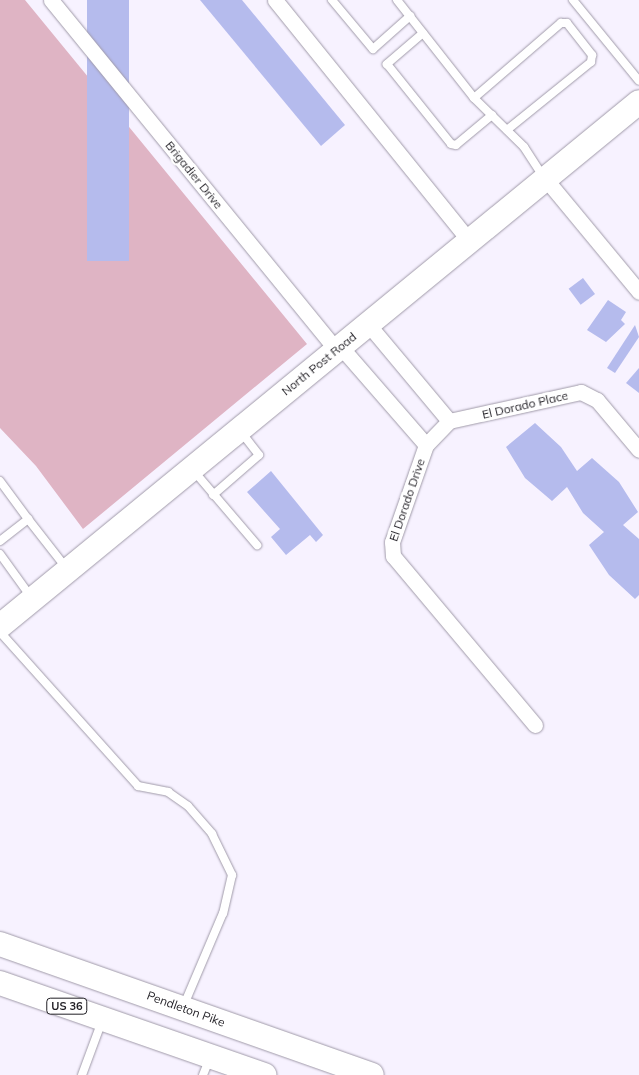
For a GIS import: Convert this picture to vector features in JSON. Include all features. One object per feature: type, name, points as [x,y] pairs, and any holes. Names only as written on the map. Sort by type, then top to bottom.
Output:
[{"type":"main road","name":"North Post Road","points":[[0,626],[639,102]]},
{"type":"main road","name":"Pendleton Pike","points":[[0,944],[372,1075]]},
{"type":"main road","name":"US 36","points":[[0,983],[103,1019],[207,1066],[264,1075]]},
{"type":"street","name":"Brigadier Drive","points":[[51,0],[338,348]]},
{"type":"street","points":[[275,0],[469,240]]},
{"type":"street","points":[[544,178],[639,292]]},
{"type":"street","points":[[368,324],[449,421],[426,445]]},
{"type":"street","name":"El Dorado Drive","points":[[338,348],[426,445],[392,542],[393,556],[535,724]]},
{"type":"street","name":"El Dorado Place","points":[[449,421],[581,392],[597,400],[639,450]]},
{"type":"lane","points":[[332,0],[373,48],[410,16]]},
{"type":"lane","points":[[397,0],[474,98],[507,130],[544,178]]},
{"type":"lane","points":[[572,0],[639,81]]},
{"type":"lane","points":[[474,98],[566,23],[592,55],[591,62],[507,130]]},
{"type":"lane","points":[[423,33],[387,64],[451,144],[456,145],[492,115]]},
{"type":"lane","points":[[213,495],[259,456],[239,430]]},
{"type":"lane","points":[[191,469],[257,545]]},
{"type":"lane","points":[[0,481],[68,570]]},
{"type":"lane","points":[[0,541],[28,519]]},
{"type":"lane","points":[[0,554],[33,599]]},
{"type":"lane","points":[[0,632],[138,786],[168,792],[188,806],[212,834],[232,875],[222,913],[183,1008]]},
{"type":"lane","points":[[82,1075],[103,1019]]},
{"type":"shaded area","points":[[0,0],[25,0],[307,344],[83,529],[36,466],[0,428]]},
{"type":"building","points":[[87,0],[129,0],[129,261],[87,261]]},
{"type":"building","points":[[200,0],[242,0],[345,125],[321,146]]},
{"type":"building","points":[[583,278],[595,294],[581,305],[569,289]]},
{"type":"building","points":[[608,300],[626,312],[621,320],[625,324],[606,342],[587,330]]},
{"type":"building","points":[[635,325],[639,337],[615,373],[607,368]]},
{"type":"building","points":[[639,368],[639,393],[626,383]]},
{"type":"building","points":[[535,423],[561,447],[577,471],[592,458],[619,482],[638,512],[623,525],[639,539],[639,595],[635,599],[609,575],[589,545],[604,532],[583,513],[567,487],[552,501],[525,478],[506,447]]},
{"type":"building","points":[[271,471],[323,535],[316,542],[310,535],[286,555],[271,537],[280,529],[247,492]]}]
